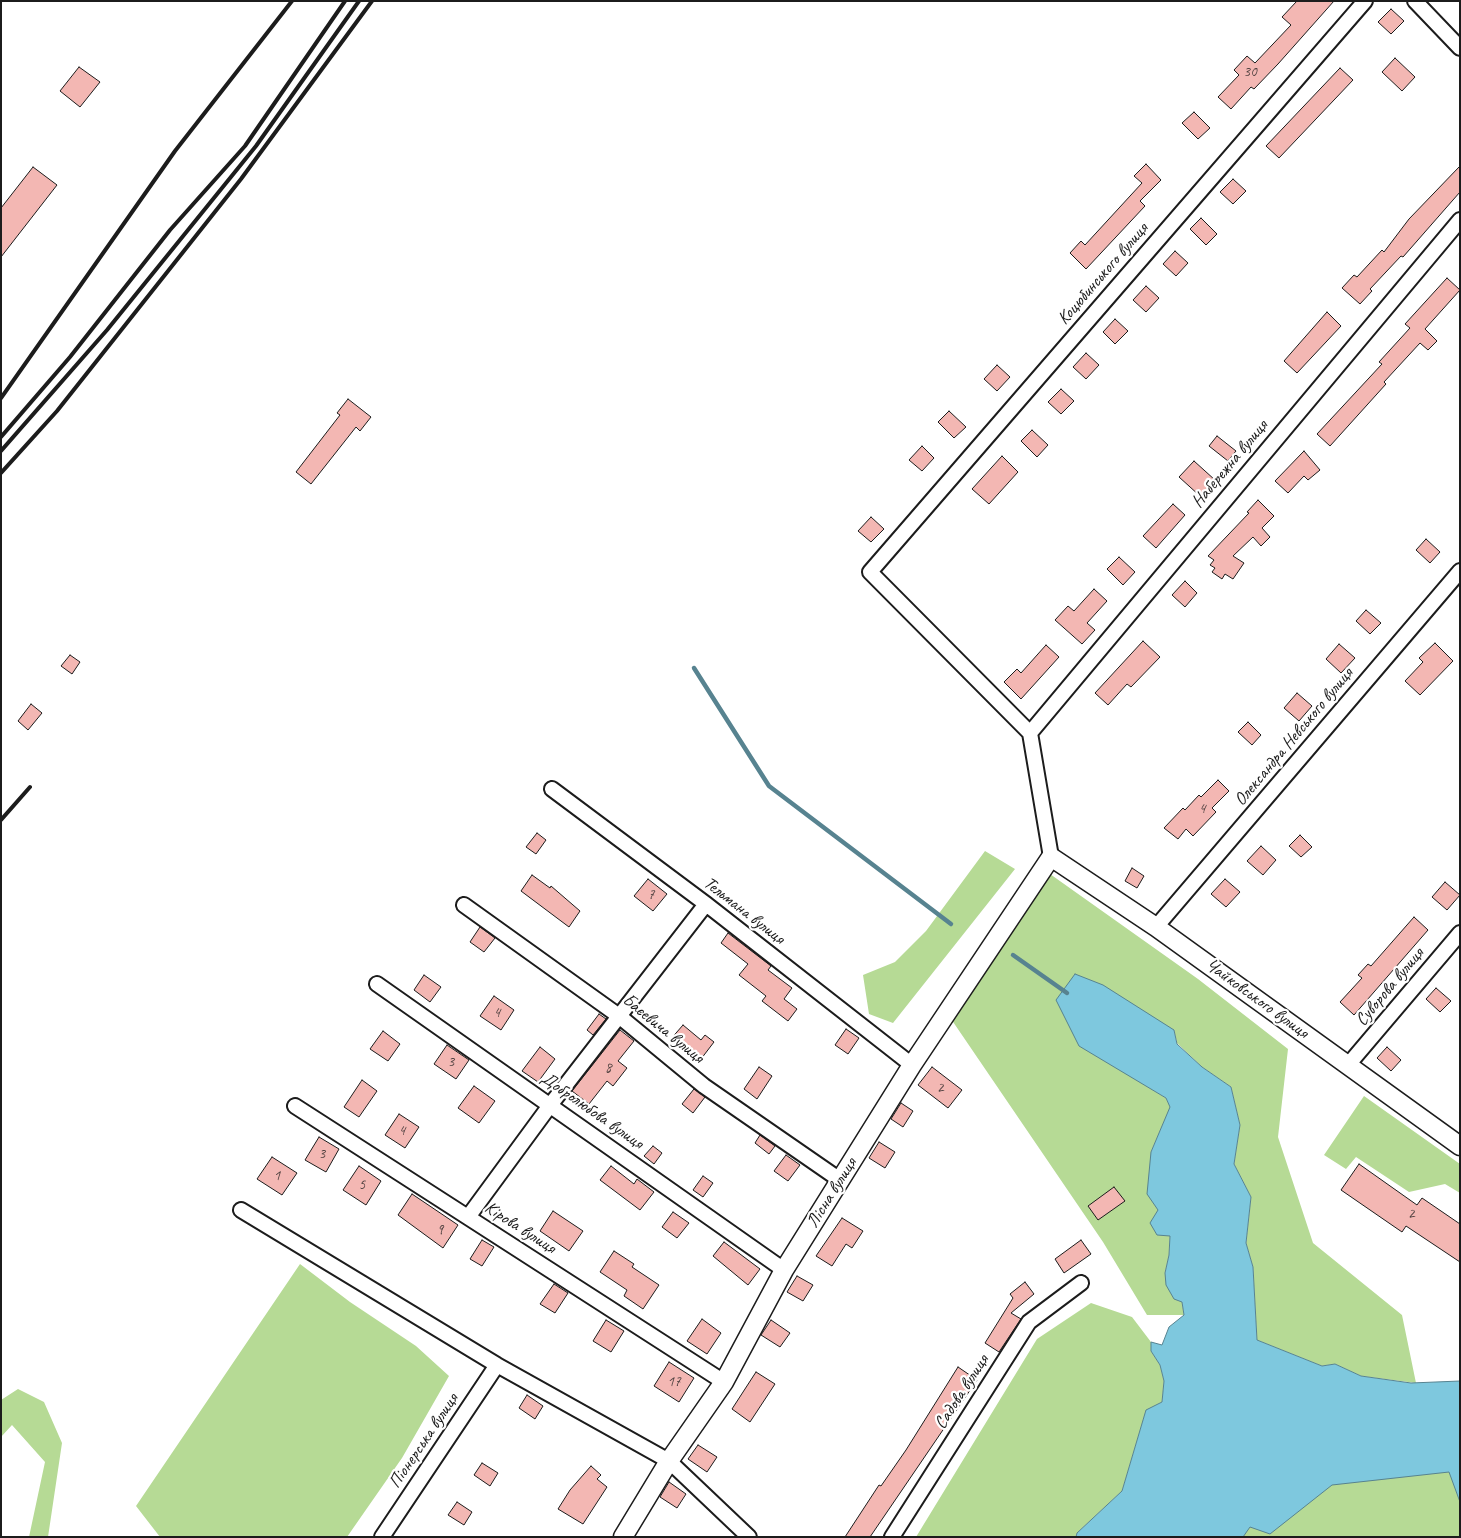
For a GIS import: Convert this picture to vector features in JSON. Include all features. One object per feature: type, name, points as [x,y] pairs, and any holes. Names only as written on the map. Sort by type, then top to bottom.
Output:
[{"type":"street","name":"Коцюбинського вулиця","points":[[1030,733],[870,572],[1365,1]]},
{"type":"street","points":[[1415,1],[1460,48]]},
{"type":"street","name":"Набережна вулиця","points":[[1030,733],[1460,220]]},
{"type":"street","name":"Олександра Невського вулиця","points":[[1156,927],[1460,570]]},
{"type":"street","points":[[1030,733],[1051,857]]},
{"type":"street","name":"Тельмана вулиця","points":[[552,789],[706,904],[912,1065]]},
{"type":"street","name":"Чайковського вулиця","points":[[1051,857],[1156,927],[1460,1146]]},
{"type":"street","name":"Лісна вулиця","points":[[623,1537],[669,1461],[724,1382],[784,1270],[912,1065],[1051,857]]},
{"type":"street","points":[[468,1217],[551,1104],[706,904]]},
{"type":"street","name":"Баєевича вулиця","points":[[464,905],[619,1016],[704,1086],[840,1180]]},
{"type":"street","name":"Суворова вулиця","points":[[1348,1065],[1460,932]]},
{"type":"street","name":"Добролюбова вулиця","points":[[377,984],[551,1104],[784,1270]]},
{"type":"street","name":"Кірова вулиця","points":[[296,1106],[724,1382]]},
{"type":"street","points":[[241,1210],[497,1366],[669,1461],[749,1537]]},
{"type":"street","name":"Садова вулиця","points":[[892,1537],[1029,1322],[1081,1283]]},
{"type":"street","name":"Піонерська вулиця","points":[[382,1537],[497,1366]]},
{"type":"green space","points":[[985,851],[1015,869],[893,1023],[869,1014],[863,975],[895,962],[926,931]]},
{"type":"green space","points":[[1050,874],[1198,979],[1288,1049],[1278,1137],[1313,1243],[1402,1315],[1416,1383],[1361,1376],[1335,1364],[1322,1366],[1257,1340],[1253,1267],[1246,1243],[1251,1197],[1234,1164],[1240,1125],[1231,1087],[1202,1067],[1177,1043],[1174,1030],[1127,1073],[1166,1098],[1171,1107],[1151,1152],[1158,1210],[1170,1236],[1169,1255],[1165,1273],[1182,1302],[1184,1315],[1147,1315],[1103,1242],[947,1013]]},
{"type":"green space","points":[[1364,1096],[1460,1164],[1460,1193],[1445,1184],[1409,1192],[1356,1157],[1346,1169],[1324,1155]]},
{"type":"green space","points":[[300,1264],[350,1302],[416,1346],[449,1376],[402,1458],[347,1537],[160,1537],[136,1506]]},
{"type":"green space","points":[[1091,1303],[1132,1317],[1151,1342],[1151,1351],[1160,1365],[1164,1381],[1162,1402],[1146,1411],[1122,1491],[1077,1533],[1076,1537],[916,1537],[1037,1339]]},
{"type":"green space","points":[[18,1389],[44,1402],[62,1443],[48,1537],[29,1537],[45,1462],[12,1425],[1,1437],[1,1400]]},
{"type":"green space","points":[[1222,1441],[1460,1472],[1460,1537],[1122,1537]]},
{"type":"water","points":[[1075,974],[1103,985],[1174,1030],[1177,1044],[1202,1067],[1231,1087],[1240,1125],[1234,1164],[1251,1197],[1246,1243],[1253,1267],[1257,1340],[1322,1366],[1335,1364],[1361,1376],[1411,1383],[1460,1381],[1460,1502],[1449,1472],[1332,1485],[1270,1534],[1250,1527],[1243,1537],[1076,1537],[1077,1533],[1122,1491],[1146,1410],[1162,1402],[1164,1381],[1160,1365],[1151,1351],[1151,1342],[1162,1345],[1169,1327],[1184,1315],[1182,1302],[1174,1299],[1166,1285],[1165,1273],[1169,1255],[1170,1236],[1157,1235],[1150,1223],[1158,1210],[1147,1194],[1151,1152],[1170,1107],[1166,1098],[1079,1046],[1056,1000]]},
{"type":"building","points":[[1297,1],[1334,1],[1278,64],[1254,89],[1251,87],[1231,109],[1218,97],[1239,75],[1234,70],[1247,56],[1255,63],[1291,25],[1282,17]]},
{"type":"building","points":[[1391,9],[1404,21],[1391,34],[1378,22]]},
{"type":"building","points":[[1395,58],[1415,77],[1402,91],[1382,72]]},
{"type":"building","points":[[79,67],[100,82],[80,107],[60,91]]},
{"type":"building","points":[[1340,68],[1353,80],[1279,158],[1266,146]]},
{"type":"building","points":[[1194,112],[1210,128],[1198,139],[1182,123]]},
{"type":"building","points":[[1146,164],[1161,180],[1140,201],[1145,206],[1086,269],[1070,253],[1081,241],[1085,245],[1142,183],[1134,176]]},
{"type":"building","points":[[1460,166],[1460,192],[1403,257],[1401,256],[1370,289],[1372,291],[1360,304],[1342,288],[1354,275],[1357,277],[1382,250],[1384,252],[1409,219]]},
{"type":"building","points":[[33,167],[57,185],[1,257],[1,208]]},
{"type":"building","points":[[1233,179],[1246,191],[1233,204],[1220,192]]},
{"type":"building","points":[[1201,218],[1217,234],[1206,245],[1190,229]]},
{"type":"building","points":[[1175,251],[1188,263],[1176,276],[1163,264]]},
{"type":"building","points":[[1447,278],[1460,290],[1425,329],[1437,341],[1428,350],[1420,343],[1330,446],[1317,434],[1382,364],[1379,362],[1410,328],[1405,324]]},
{"type":"building","points":[[1146,286],[1159,298],[1146,312],[1133,300]]},
{"type":"building","points":[[1327,312],[1341,326],[1297,373],[1284,361]]},
{"type":"building","points":[[1115,319],[1128,331],[1115,344],[1103,332]]},
{"type":"building","points":[[1086,353],[1099,365],[1086,379],[1073,367]]},
{"type":"building","points":[[997,365],[1010,377],[997,391],[984,379]]},
{"type":"building","points":[[1061,389],[1074,401],[1061,414],[1048,402]]},
{"type":"building","points":[[348,399],[371,417],[360,431],[356,427],[311,484],[296,472],[340,415],[337,413]]},
{"type":"building","points":[[949,411],[966,427],[954,438],[938,422]]},
{"type":"building","points":[[1032,430],[1048,445],[1037,457],[1021,441]]},
{"type":"building","points":[[1217,436],[1236,451],[1228,461],[1209,446]]},
{"type":"building","points":[[922,446],[934,458],[922,471],[909,460]]},
{"type":"building","points":[[1304,451],[1320,470],[1308,480],[1304,476],[1288,493],[1275,481]]},
{"type":"building","points":[[1002,456],[1018,472],[989,504],[972,489]]},
{"type":"building","points":[[1194,461],[1215,480],[1200,496],[1179,477]]},
{"type":"building","points":[[1258,500],[1274,516],[1262,528],[1270,537],[1261,546],[1253,537],[1233,556],[1244,563],[1233,579],[1225,574],[1222,579],[1212,572],[1215,568],[1210,565],[1214,560],[1208,556],[1249,513],[1247,512]]},
{"type":"building","points":[[1173,504],[1185,515],[1156,548],[1143,536]]},
{"type":"building","points":[[871,517],[884,529],[871,542],[858,531]]},
{"type":"building","points":[[1426,539],[1440,552],[1430,563],[1416,550]]},
{"type":"building","points":[[1119,557],[1135,572],[1123,585],[1107,569]]},
{"type":"building","points":[[1185,581],[1197,593],[1185,607],[1172,595]]},
{"type":"building","points":[[1094,589],[1107,601],[1087,623],[1095,630],[1082,644],[1055,620],[1068,606],[1074,611]]},
{"type":"building","points":[[1366,610],[1381,623],[1370,634],[1356,621]]},
{"type":"building","points":[[1143,641],[1160,657],[1131,687],[1127,684],[1108,705],[1095,693]]},
{"type":"building","points":[[1435,643],[1453,661],[1420,695],[1405,681],[1423,662],[1419,658]]},
{"type":"building","points":[[1339,644],[1355,658],[1341,673],[1326,659]]},
{"type":"building","points":[[1046,645],[1059,657],[1021,699],[1004,682],[1017,669],[1021,673]]},
{"type":"building","points":[[70,655],[80,662],[72,674],[61,666]]},
{"type":"building","points":[[1297,693],[1312,706],[1299,721],[1284,708]]},
{"type":"building","points":[[31,704],[42,713],[28,730],[18,721]]},
{"type":"building","points":[[1248,722],[1261,735],[1252,745],[1238,732]]},
{"type":"building","points":[[1218,780],[1229,791],[1212,808],[1216,812],[1193,836],[1186,829],[1178,839],[1164,828],[1183,808],[1185,810],[1199,795],[1201,797]]},
{"type":"building","points":[[537,833],[546,840],[536,854],[526,847]]},
{"type":"building","points":[[1300,835],[1312,847],[1301,857],[1289,846]]},
{"type":"building","points":[[1261,846],[1276,860],[1263,875],[1247,861]]},
{"type":"building","points":[[1132,868],[1144,876],[1137,888],[1125,881]]},
{"type":"building","points":[[532,875],[550,888],[551,886],[580,911],[569,927],[521,891]]},
{"type":"building","points":[[648,879],[667,894],[653,911],[634,896]]},
{"type":"building","points":[[1225,879],[1240,892],[1226,907],[1211,894]]},
{"type":"building","points":[[1445,882],[1460,895],[1447,910],[1432,897]]},
{"type":"building","points":[[1414,917],[1428,930],[1354,1015],[1340,1002],[1362,978],[1358,975],[1368,964],[1371,966]]},
{"type":"building","points":[[480,927],[495,938],[484,952],[470,942]]},
{"type":"building","points":[[728,933],[771,966],[768,970],[792,988],[784,999],[797,1009],[788,1021],[762,1001],[766,996],[739,975],[748,964],[721,943]]},
{"type":"building","points":[[424,975],[441,987],[430,1002],[414,990]]},
{"type":"building","points":[[1436,988],[1451,1001],[1440,1012],[1426,999]]},
{"type":"building","points":[[494,996],[514,1010],[501,1030],[480,1016]]},
{"type":"building","points":[[599,1014],[606,1019],[593,1035],[587,1030]]},
{"type":"building","points":[[683,1025],[701,1040],[705,1035],[714,1042],[701,1059],[683,1045],[680,1049],[670,1040]]},
{"type":"building","points":[[846,1029],[859,1038],[848,1054],[835,1045]]},
{"type":"building","points":[[620,1030],[634,1041],[618,1061],[627,1068],[613,1086],[607,1081],[589,1104],[572,1091]]},
{"type":"building","points":[[383,1031],[400,1044],[388,1061],[370,1049]]},
{"type":"building","points":[[447,1045],[469,1060],[456,1079],[434,1064]]},
{"type":"building","points":[[540,1047],[555,1059],[538,1082],[522,1071]]},
{"type":"building","points":[[1387,1047],[1401,1060],[1391,1071],[1377,1058]]},
{"type":"building","points":[[759,1067],[772,1076],[757,1099],[744,1089]]},
{"type":"building","points":[[932,1067],[962,1090],[948,1108],[918,1085]]},
{"type":"building","points":[[362,1080],[377,1091],[359,1117],[344,1107]]},
{"type":"building","points":[[474,1086],[495,1101],[479,1123],[458,1108]]},
{"type":"building","points":[[694,1089],[705,1097],[693,1113],[682,1104]]},
{"type":"building","points":[[901,1103],[913,1111],[903,1127],[891,1119]]},
{"type":"building","points":[[399,1114],[419,1127],[405,1148],[385,1135]]},
{"type":"building","points":[[760,1135],[775,1146],[769,1154],[755,1143]]},
{"type":"building","points":[[319,1137],[339,1149],[326,1172],[305,1160]]},
{"type":"building","points":[[879,1142],[895,1152],[885,1168],[869,1158]]},
{"type":"building","points":[[653,1146],[662,1153],[654,1164],[644,1156]]},
{"type":"building","points":[[786,1155],[800,1165],[788,1181],[774,1171]]},
{"type":"building","points":[[272,1157],[297,1173],[282,1195],[257,1179]]},
{"type":"building","points":[[1359,1164],[1417,1205],[1422,1198],[1460,1224],[1460,1262],[1406,1226],[1402,1232],[1341,1190]]},
{"type":"building","points":[[359,1166],[381,1181],[366,1205],[343,1190]]},
{"type":"building","points":[[611,1166],[634,1184],[637,1179],[654,1192],[640,1210],[600,1180]]},
{"type":"building","points":[[703,1176],[713,1183],[703,1197],[693,1190]]},
{"type":"building","points":[[1114,1187],[1125,1201],[1098,1220],[1088,1206]]},
{"type":"building","points":[[412,1194],[458,1225],[443,1248],[398,1215]]},
{"type":"building","points":[[553,1211],[583,1231],[569,1251],[540,1231]]},
{"type":"building","points":[[673,1212],[689,1223],[677,1238],[662,1227]]},
{"type":"building","points":[[842,1218],[863,1231],[852,1248],[846,1244],[832,1266],[816,1256]]},
{"type":"building","points":[[482,1240],[494,1247],[482,1266],[470,1259]]},
{"type":"building","points":[[1081,1240],[1091,1254],[1064,1273],[1055,1259]]},
{"type":"building","points":[[724,1242],[760,1269],[748,1285],[713,1256]]},
{"type":"building","points":[[614,1251],[634,1264],[632,1267],[659,1285],[643,1309],[624,1296],[627,1290],[600,1272]]},
{"type":"building","points":[[797,1276],[813,1285],[803,1301],[787,1292]]},
{"type":"building","points":[[1025,1282],[1034,1294],[1011,1313],[1021,1319],[999,1352],[985,1343],[1013,1298],[1010,1294]]},
{"type":"building","points":[[554,1284],[568,1293],[555,1313],[540,1304]]},
{"type":"building","points":[[702,1319],[721,1333],[707,1354],[687,1341]]},
{"type":"building","points":[[606,1320],[624,1331],[611,1352],[593,1341]]},
{"type":"building","points":[[771,1320],[790,1333],[780,1347],[761,1335]]},
{"type":"building","points":[[669,1362],[694,1378],[679,1402],[654,1386]]},
{"type":"building","points":[[958,1367],[977,1380],[870,1537],[845,1537],[879,1485],[881,1486],[906,1450]]},
{"type":"building","points":[[756,1372],[775,1384],[750,1422],[732,1409]]},
{"type":"building","points":[[527,1395],[543,1406],[535,1419],[519,1408]]},
{"type":"building","points":[[698,1445],[717,1457],[707,1472],[688,1459]]},
{"type":"building","points":[[482,1463],[498,1473],[490,1486],[474,1475]]},
{"type":"building","points":[[591,1466],[601,1475],[597,1479],[607,1487],[583,1524],[558,1509],[570,1490]]},
{"type":"building","points":[[669,1482],[686,1494],[677,1508],[660,1497]]},
{"type":"building","points":[[457,1502],[472,1512],[464,1525],[448,1515]]},
{"type":"waterway","points":[[694,668],[769,786],[951,924]]},
{"type":"waterway","points":[[1013,955],[1067,993]]},
{"type":"railway","points":[[1,398],[175,151],[292,1]]},
{"type":"railway","points":[[1,437],[70,357],[170,230],[245,146],[345,1]]},
{"type":"railway","points":[[1,451],[107,330],[256,146],[359,1]]},
{"type":"railway","points":[[1,473],[57,411],[241,179],[372,1]]},
{"type":"railway","points":[[1,820],[30,787]]}]
